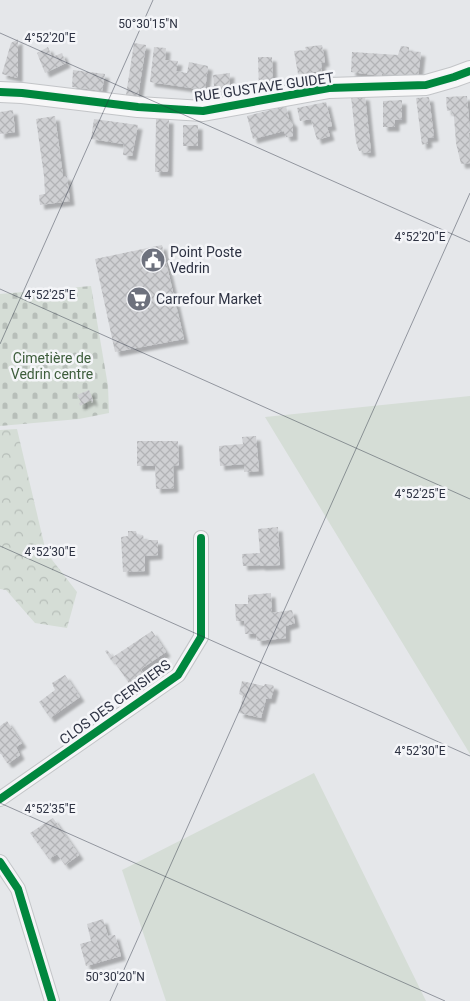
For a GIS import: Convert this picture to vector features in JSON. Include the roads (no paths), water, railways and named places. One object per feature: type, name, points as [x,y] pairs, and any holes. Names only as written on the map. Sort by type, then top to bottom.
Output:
[{"type":"street","name":"RUE GUSTAVE GUIDET","points":[[0,92],[138,107],[203,111],[329,88],[426,86],[470,71]]},
{"type":"street","name":"CLOS DES CERISIERS","points":[[0,799],[178,674],[201,637],[201,538]]},
{"type":"street","points":[[0,862],[18,888],[52,1001]]},
{"type":"place","name":"Point Poste Vedrin","points":[[153,260]]},
{"type":"place","name":"Carrefour Market","points":[[139,299]]},
{"type":"park label","name":"Cimetière de Vedrin centre","points":[[52,366]]}]
